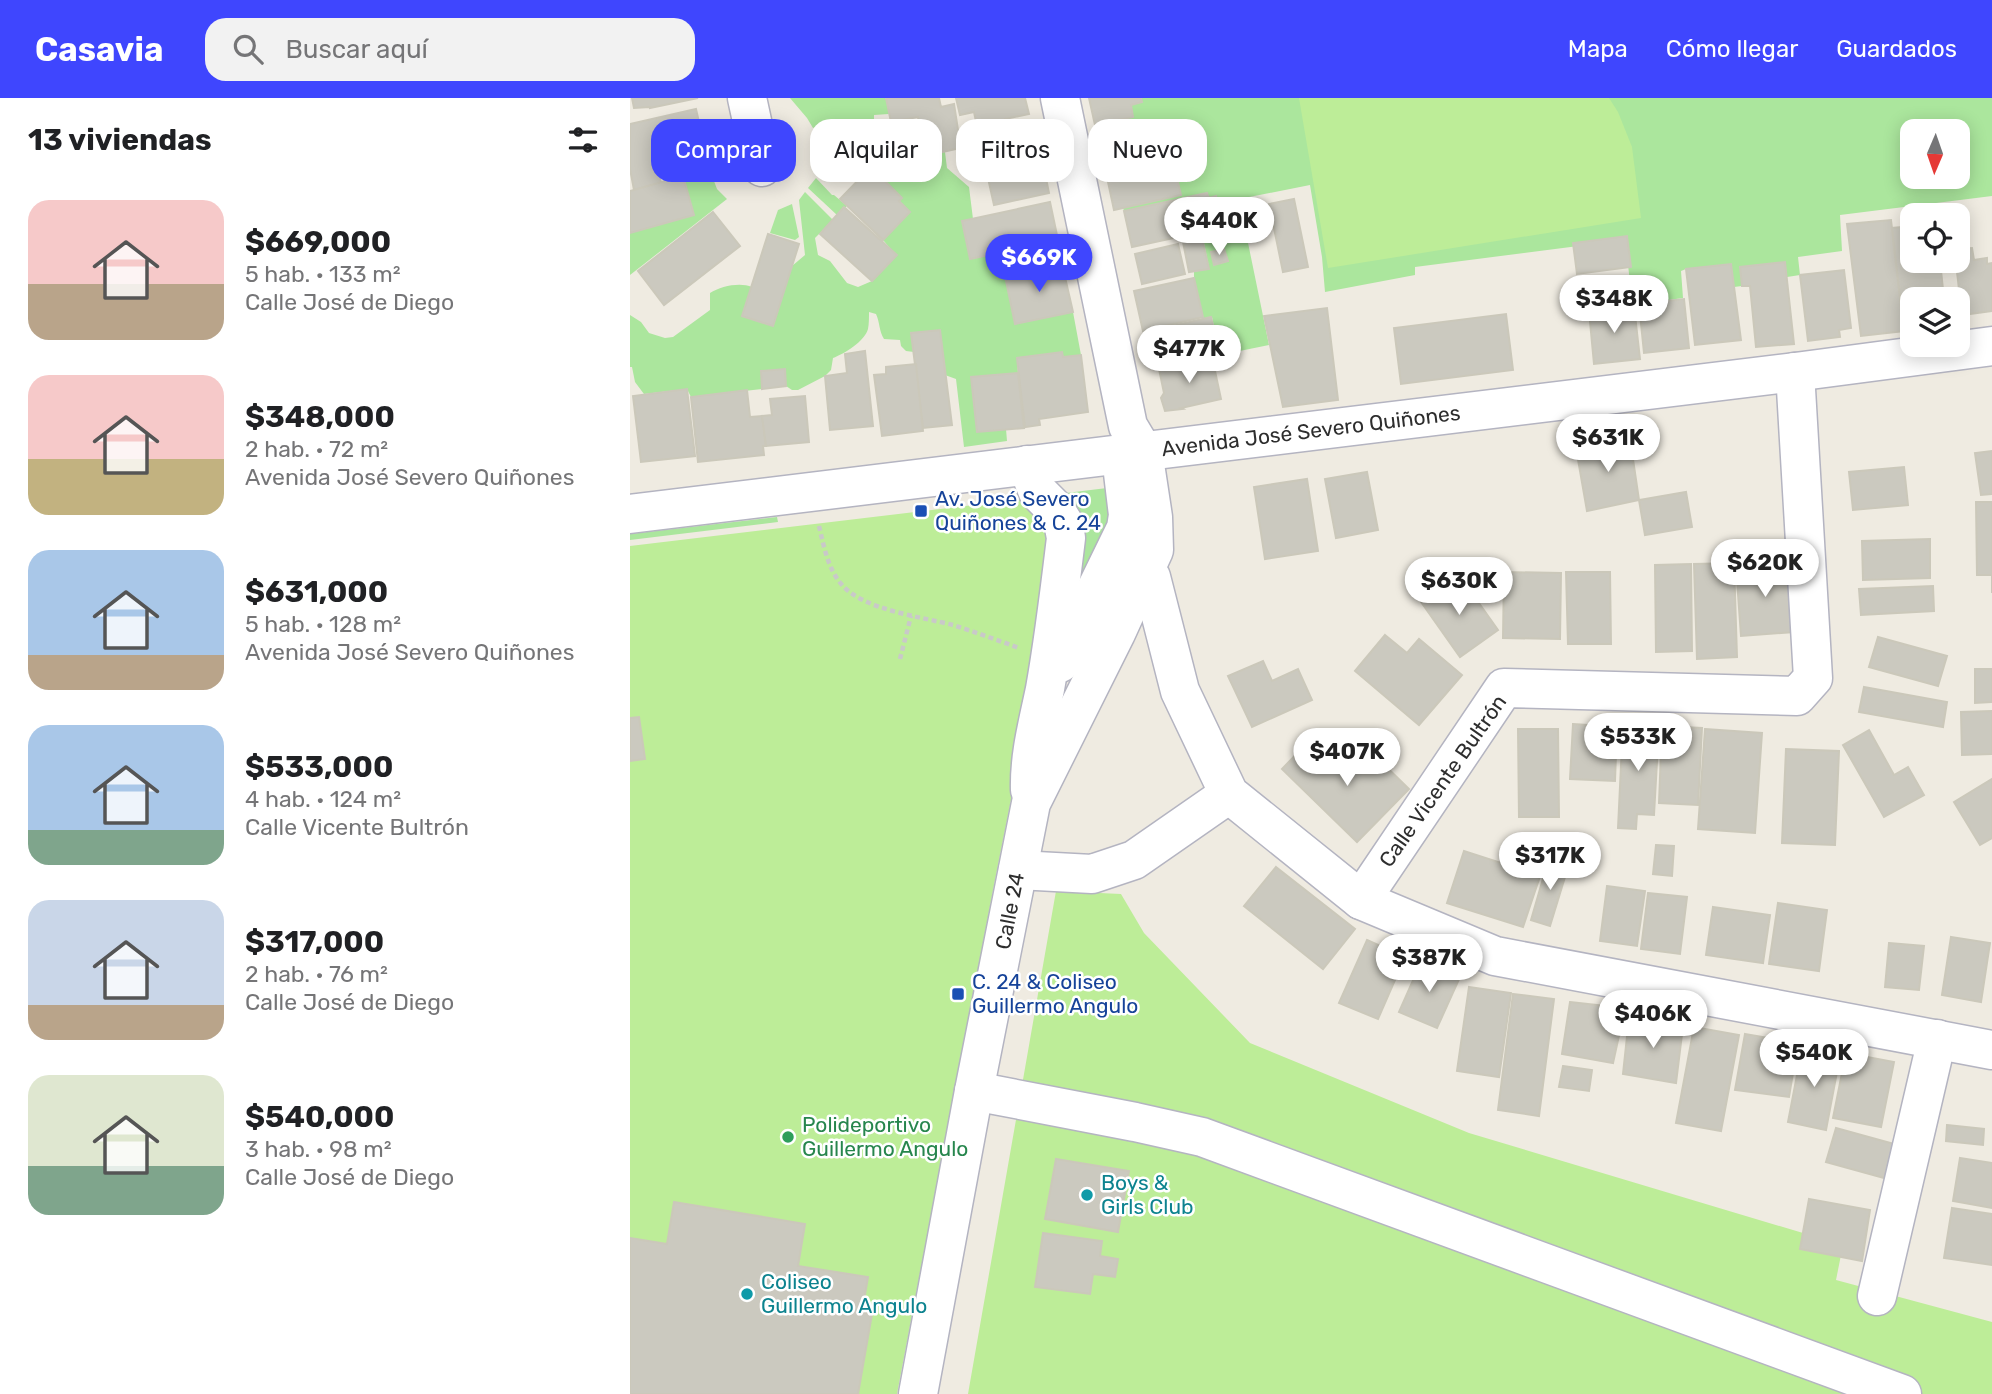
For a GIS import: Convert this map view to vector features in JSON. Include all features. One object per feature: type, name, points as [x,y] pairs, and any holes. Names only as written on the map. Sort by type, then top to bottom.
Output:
[{"type":"street","points":[[747,98],[752,119]]},
{"type":"street","points":[[1044,690],[1069,648],[1126,528],[1132,452],[1060,98]]},
{"type":"street","name":"Avenida José Severo Quiñones","points":[[630,514],[1992,346]]},
{"type":"street","name":"Calle Vicente Bultrón","points":[[1361,901],[1504,688],[1797,696],[1813,678],[1795,372]]},
{"type":"street","name":"Calle 24","points":[[918,1394],[1031,803],[1138,588],[1154,550],[1153,517],[1132,452]]},
{"type":"street","points":[[1027,465],[1038,492],[1055,509],[1063,522],[1066,538],[1059,597],[1029,768],[1031,803]]},
{"type":"street","points":[[1151,578],[1180,691],[1229,794],[1361,901],[1495,956],[1992,1050]]},
{"type":"street","points":[[1018,870],[1092,874],[1134,860],[1229,794]]},
{"type":"street","points":[[1877,1296],[1937,1039]]},
{"type":"street","points":[[974,1091],[1202,1137],[1902,1394]]},
{"type":"path","points":[[817,518],[834,574],[842,586],[860,600],[974,631],[1023,649]]},
{"type":"path","points":[[900,660],[911,616]]},
{"type":"green space","points":[[790,98],[886,98],[889,114],[874,115],[874,119],[810,119],[810,123]]},
{"type":"green space","points":[[1141,98],[1992,98],[1992,196],[1936,203],[1900,203],[1900,208],[1840,215],[1842,251],[1798,257],[1800,275],[1787,277],[1785,263],[1740,267],[1742,286],[1734,287],[1731,264],[1686,269],[1681,271],[1683,298],[1640,304],[1640,307],[1633,307],[1625,240],[1415,267],[1415,275],[1325,292],[1310,185],[1239,199],[1269,345],[1220,355],[1212,317],[1203,317],[1194,278],[1194,272],[1209,268],[1203,238],[1190,240],[1188,235],[1215,229],[1214,225],[1222,223],[1216,196],[1209,198],[1207,193],[1124,211],[1123,208],[1181,195],[1178,182],[1207,182],[1207,119],[1123,119],[1133,117],[1131,105]]},
{"type":"green space","points":[[1299,98],[1609,98],[1618,112],[1632,147],[1641,218],[1328,268]]},
{"type":"green space","points":[[945,152],[947,168],[956,176],[956,182],[963,182],[969,187],[973,219],[962,222],[970,259],[1058,240],[1062,264],[1005,277],[1016,324],[1073,312],[1081,355],[1063,357],[1062,352],[1017,358],[1018,373],[972,377],[977,432],[1006,429],[1007,441],[964,447],[956,379],[945,375],[940,330],[912,333],[914,352],[906,351],[900,340],[884,339],[876,314],[869,312],[868,329],[863,338],[833,358],[831,370],[825,376],[798,390],[786,386],[784,369],[761,371],[762,389],[691,397],[687,389],[644,394],[635,382],[630,367],[630,315],[641,322],[649,333],[665,338],[673,337],[710,310],[710,293],[725,287],[742,285],[752,287],[743,316],[773,326],[792,266],[805,255],[799,200],[805,192],[833,220],[815,238],[818,255],[830,261],[847,283],[858,287],[872,281],[896,255],[883,240],[910,212],[899,201],[902,198],[885,182],[942,182],[942,153]]},
{"type":"green space","points":[[685,182],[714,182],[727,199],[630,275],[630,233],[694,215]]},
{"type":"green space","points":[[813,182],[820,182],[847,206],[837,215],[808,188]]},
{"type":"green space","points":[[792,204],[799,237],[795,240],[770,233],[778,210]]},
{"type":"green space","points":[[1107,488],[1116,514],[1069,628],[1058,494]]},
{"type":"green space","name":"Polideportivo Guillermo Angulo","points":[[1024,499],[1050,519],[1047,620],[897,1394],[630,1394],[630,546]]},
{"type":"green space","points":[[777,517],[778,522],[630,540],[630,534]]},
{"type":"green space","points":[[1056,891],[1121,894],[1144,933],[1250,1043],[1469,1133],[1843,1245],[1836,1280],[1992,1322],[1992,1394],[968,1394]]},
{"type":"building","points":[[632,98],[698,98],[650,108],[634,108]]},
{"type":"building","points":[[886,98],[939,98],[941,107],[954,104],[956,149],[942,152],[942,119],[890,119]]},
{"type":"building","points":[[956,98],[1025,98],[1029,114],[1005,119],[975,119],[974,112],[960,115]]},
{"type":"building","points":[[1089,98],[1141,98],[1142,102],[1131,105],[1133,117],[1094,119]]},
{"type":"building","points":[[696,109],[698,119],[652,119]]},
{"type":"building","points":[[651,119],[651,182],[661,183],[634,190],[630,169],[630,124]]},
{"type":"building","points":[[662,182],[685,182],[694,215],[630,233],[630,191]]},
{"type":"building","points":[[856,182],[886,182],[902,198],[899,201],[910,212],[883,240],[840,199]]},
{"type":"building","points":[[989,182],[1047,182],[1049,193],[994,205]]},
{"type":"building","points":[[1108,182],[1178,182],[1181,195],[1114,210]]},
{"type":"building","points":[[1207,193],[1209,198],[1216,196],[1222,223],[1214,225],[1215,229],[1132,247],[1124,211]]},
{"type":"building","points":[[1294,199],[1308,267],[1283,272],[1269,204]]},
{"type":"building","points":[[1050,202],[1058,240],[970,259],[962,221]]},
{"type":"building","points":[[844,207],[897,255],[872,281],[820,234]]},
{"type":"building","points":[[713,212],[740,246],[664,305],[638,271]]},
{"type":"building","points":[[1891,220],[1900,297],[1900,331],[1861,336],[1847,224]]},
{"type":"building","points":[[1900,227],[1900,273],[1941,273],[1943,287],[1900,287],[1900,297],[1892,228]]},
{"type":"building","points":[[768,234],[799,244],[773,326],[742,316]]},
{"type":"building","points":[[1627,236],[1631,267],[1577,274],[1573,243]]},
{"type":"building","points":[[1202,238],[1209,269],[1189,272],[1183,242]]},
{"type":"building","points":[[1178,244],[1185,274],[1142,284],[1135,254]]},
{"type":"building","points":[[1970,248],[1974,260],[1987,258],[1987,264],[1992,263],[1992,311],[1970,314],[1970,287],[1959,287],[1957,273],[1970,273]]},
{"type":"building","points":[[1224,249],[1228,261],[1214,265],[1211,252]]},
{"type":"building","points":[[1785,262],[1794,344],[1756,347],[1750,286],[1742,286],[1740,267]]},
{"type":"building","points":[[1062,264],[1073,312],[1015,324],[1005,276]]},
{"type":"building","points":[[1731,264],[1741,340],[1695,345],[1686,269]]},
{"type":"building","points":[[1844,270],[1851,328],[1839,330],[1840,337],[1808,341],[1800,275]]},
{"type":"building","points":[[1194,278],[1203,317],[1143,331],[1134,291]]},
{"type":"building","points":[[1684,299],[1689,348],[1644,353],[1639,304]]},
{"type":"building","points":[[1634,306],[1640,359],[1594,364],[1589,311]]},
{"type":"building","points":[[1327,308],[1338,400],[1283,407],[1264,316]]},
{"type":"building","points":[[1506,314],[1513,370],[1401,384],[1394,328]]},
{"type":"building","points":[[1211,317],[1220,355],[1159,369],[1150,331]]},
{"type":"building","points":[[940,330],[952,425],[923,428],[911,333]]},
{"type":"building","points":[[865,351],[873,426],[830,430],[825,376],[847,373],[845,354]]},
{"type":"building","points":[[1062,352],[1063,357],[1081,355],[1088,412],[1039,419],[1040,425],[1025,427],[1017,358]]},
{"type":"building","points":[[1212,357],[1221,399],[1165,411],[1161,398],[1164,393],[1159,369]]},
{"type":"building","points":[[916,364],[923,431],[882,436],[874,375],[886,374],[886,367]]},
{"type":"building","points":[[785,369],[786,386],[762,389],[761,371]]},
{"type":"building","points":[[1018,373],[1024,428],[977,432],[971,377]]},
{"type":"building","points":[[687,389],[695,456],[641,462],[633,396]]},
{"type":"building","points":[[747,390],[750,417],[762,416],[766,446],[763,446],[764,455],[698,462],[691,397]]},
{"type":"building","points":[[805,396],[809,442],[766,446],[762,416],[772,415],[770,399]]},
{"type":"building","points":[[1630,439],[1639,500],[1587,511],[1576,448]]},
{"type":"building","points":[[1992,451],[1992,494],[1981,495],[1975,453]]},
{"type":"building","points":[[1904,467],[1908,505],[1853,510],[1849,472]]},
{"type":"building","points":[[1367,472],[1378,530],[1336,538],[1325,479]]},
{"type":"building","points":[[1307,479],[1318,551],[1265,559],[1254,487]]},
{"type":"building","points":[[1686,492],[1692,527],[1645,535],[1639,500]]},
{"type":"building","points":[[1976,502],[1992,502],[1992,575],[1977,575]]},
{"type":"building","points":[[1930,539],[1930,578],[1863,580],[1862,541]]},
{"type":"building","points":[[1789,562],[1794,632],[1741,636],[1736,566]]},
{"type":"building","points":[[1734,563],[1737,657],[1697,659],[1694,564]]},
{"type":"building","points":[[1691,564],[1692,651],[1656,652],[1655,565]]},
{"type":"building","points":[[1504,572],[1561,573],[1560,639],[1503,638]]},
{"type":"building","points":[[1566,572],[1610,572],[1611,644],[1568,644]]},
{"type":"building","points":[[1444,582],[1453,594],[1466,585],[1498,630],[1460,657],[1419,599]]},
{"type":"building","points":[[1933,586],[1934,611],[1861,615],[1859,589]]},
{"type":"building","points":[[1385,635],[1407,653],[1419,639],[1462,675],[1419,725],[1355,671]]},
{"type":"building","points":[[1878,637],[1947,656],[1938,686],[1869,667]]},
{"type":"building","points":[[1263,661],[1272,681],[1298,669],[1312,700],[1252,727],[1228,676]]},
{"type":"building","points":[[1975,669],[1992,669],[1992,702],[1975,703]]},
{"type":"building","points":[[1864,687],[1947,702],[1943,727],[1859,712]]},
{"type":"building","points":[[1992,711],[1992,754],[1962,755],[1961,712]]},
{"type":"building","points":[[639,717],[645,759],[630,761],[630,718]]},
{"type":"building","points":[[1573,724],[1617,727],[1615,781],[1570,779]]},
{"type":"building","points":[[1623,724],[1659,726],[1654,815],[1637,814],[1636,829],[1618,828]]},
{"type":"building","points":[[1662,726],[1702,728],[1698,805],[1659,803]]},
{"type":"building","points":[[1518,729],[1558,729],[1559,817],[1519,817]]},
{"type":"building","points":[[1705,729],[1762,733],[1755,833],[1698,829]]},
{"type":"building","points":[[1869,730],[1894,775],[1908,767],[1924,795],[1884,817],[1843,745]]},
{"type":"building","points":[[1309,741],[1342,774],[1367,748],[1409,789],[1357,842],[1282,769]]},
{"type":"building","points":[[1786,749],[1839,751],[1835,845],[1782,843]]},
{"type":"building","points":[[1992,779],[1992,838],[1980,845],[1954,802]]},
{"type":"building","points":[[1517,838],[1549,849],[1523,927],[1447,903],[1464,851],[1501,863]]},
{"type":"building","points":[[1656,845],[1674,846],[1672,876],[1653,874]]},
{"type":"building","points":[[1549,858],[1569,864],[1550,926],[1531,920]]},
{"type":"building","points":[[1276,867],[1355,929],[1323,969],[1244,906]]},
{"type":"building","points":[[1607,886],[1645,891],[1637,946],[1600,941]]},
{"type":"building","points":[[1648,893],[1687,897],[1680,954],[1641,949]]},
{"type":"building","points":[[1778,903],[1827,910],[1819,971],[1769,964]]},
{"type":"building","points":[[1713,907],[1770,915],[1763,963],[1706,955]]},
{"type":"building","points":[[1951,937],[1990,943],[1981,1002],[1942,995]]},
{"type":"building","points":[[1367,940],[1405,957],[1378,1019],[1339,1003]]},
{"type":"building","points":[[1889,943],[1924,946],[1919,990],[1885,987]]},
{"type":"building","points":[[1422,960],[1460,977],[1437,1028],[1399,1012]]},
{"type":"building","points":[[1469,987],[1511,993],[1499,1077],[1457,1071]]},
{"type":"building","points":[[1513,994],[1554,999],[1539,1116],[1498,1110]]},
{"type":"building","points":[[1570,1002],[1625,1008],[1613,1063],[1562,1054]]},
{"type":"building","points":[[1629,1018],[1683,1026],[1676,1083],[1623,1074]]},
{"type":"building","points":[[1694,1027],[1739,1035],[1721,1131],[1676,1123]]},
{"type":"building","points":[[1745,1034],[1798,1043],[1789,1097],[1735,1090]]},
{"type":"building","points":[[1802,1049],[1840,1056],[1826,1130],[1788,1122]]},
{"type":"building","points":[[1846,1053],[1894,1062],[1881,1127],[1833,1118]]},
{"type":"building","points":[[1563,1066],[1592,1070],[1589,1091],[1559,1087]]},
{"type":"building","points":[[1947,1125],[1984,1129],[1983,1145],[1946,1141]]},
{"type":"building","points":[[1836,1128],[1894,1144],[1884,1178],[1826,1162]]},
{"type":"building","points":[[1960,1158],[1992,1163],[1992,1208],[1953,1201]]},
{"type":"building","name":"Boys & Girls Club","points":[[1056,1159],[1129,1171],[1118,1232],[1045,1219]]},
{"type":"building","points":[[1809,1199],[1870,1210],[1862,1261],[1800,1249]]},
{"type":"building","name":"Coliseo Guillermo Angulo","points":[[674,1202],[805,1224],[798,1266],[868,1277],[862,1312],[872,1314],[858,1394],[630,1394],[630,1238],[667,1244]]},
{"type":"building","points":[[1952,1208],[1992,1214],[1992,1265],[1944,1258]]},
{"type":"building","points":[[1043,1233],[1102,1241],[1100,1256],[1118,1259],[1115,1277],[1093,1274],[1090,1294],[1035,1287]]},
{"type":"place","name":"Av. José Severo Quiñones & C. 24","points":[[921,511]]},
{"type":"place","name":"C. 24 & Coliseo Guillermo Angulo","points":[[958,994]]},
{"type":"place","name":"Polideportivo Guillermo Angulo","points":[[788,1137]]},
{"type":"place","name":"Boys & Girls Club","points":[[1087,1195]]},
{"type":"place","name":"Coliseo Guillermo Angulo","points":[[747,1294]]}]
